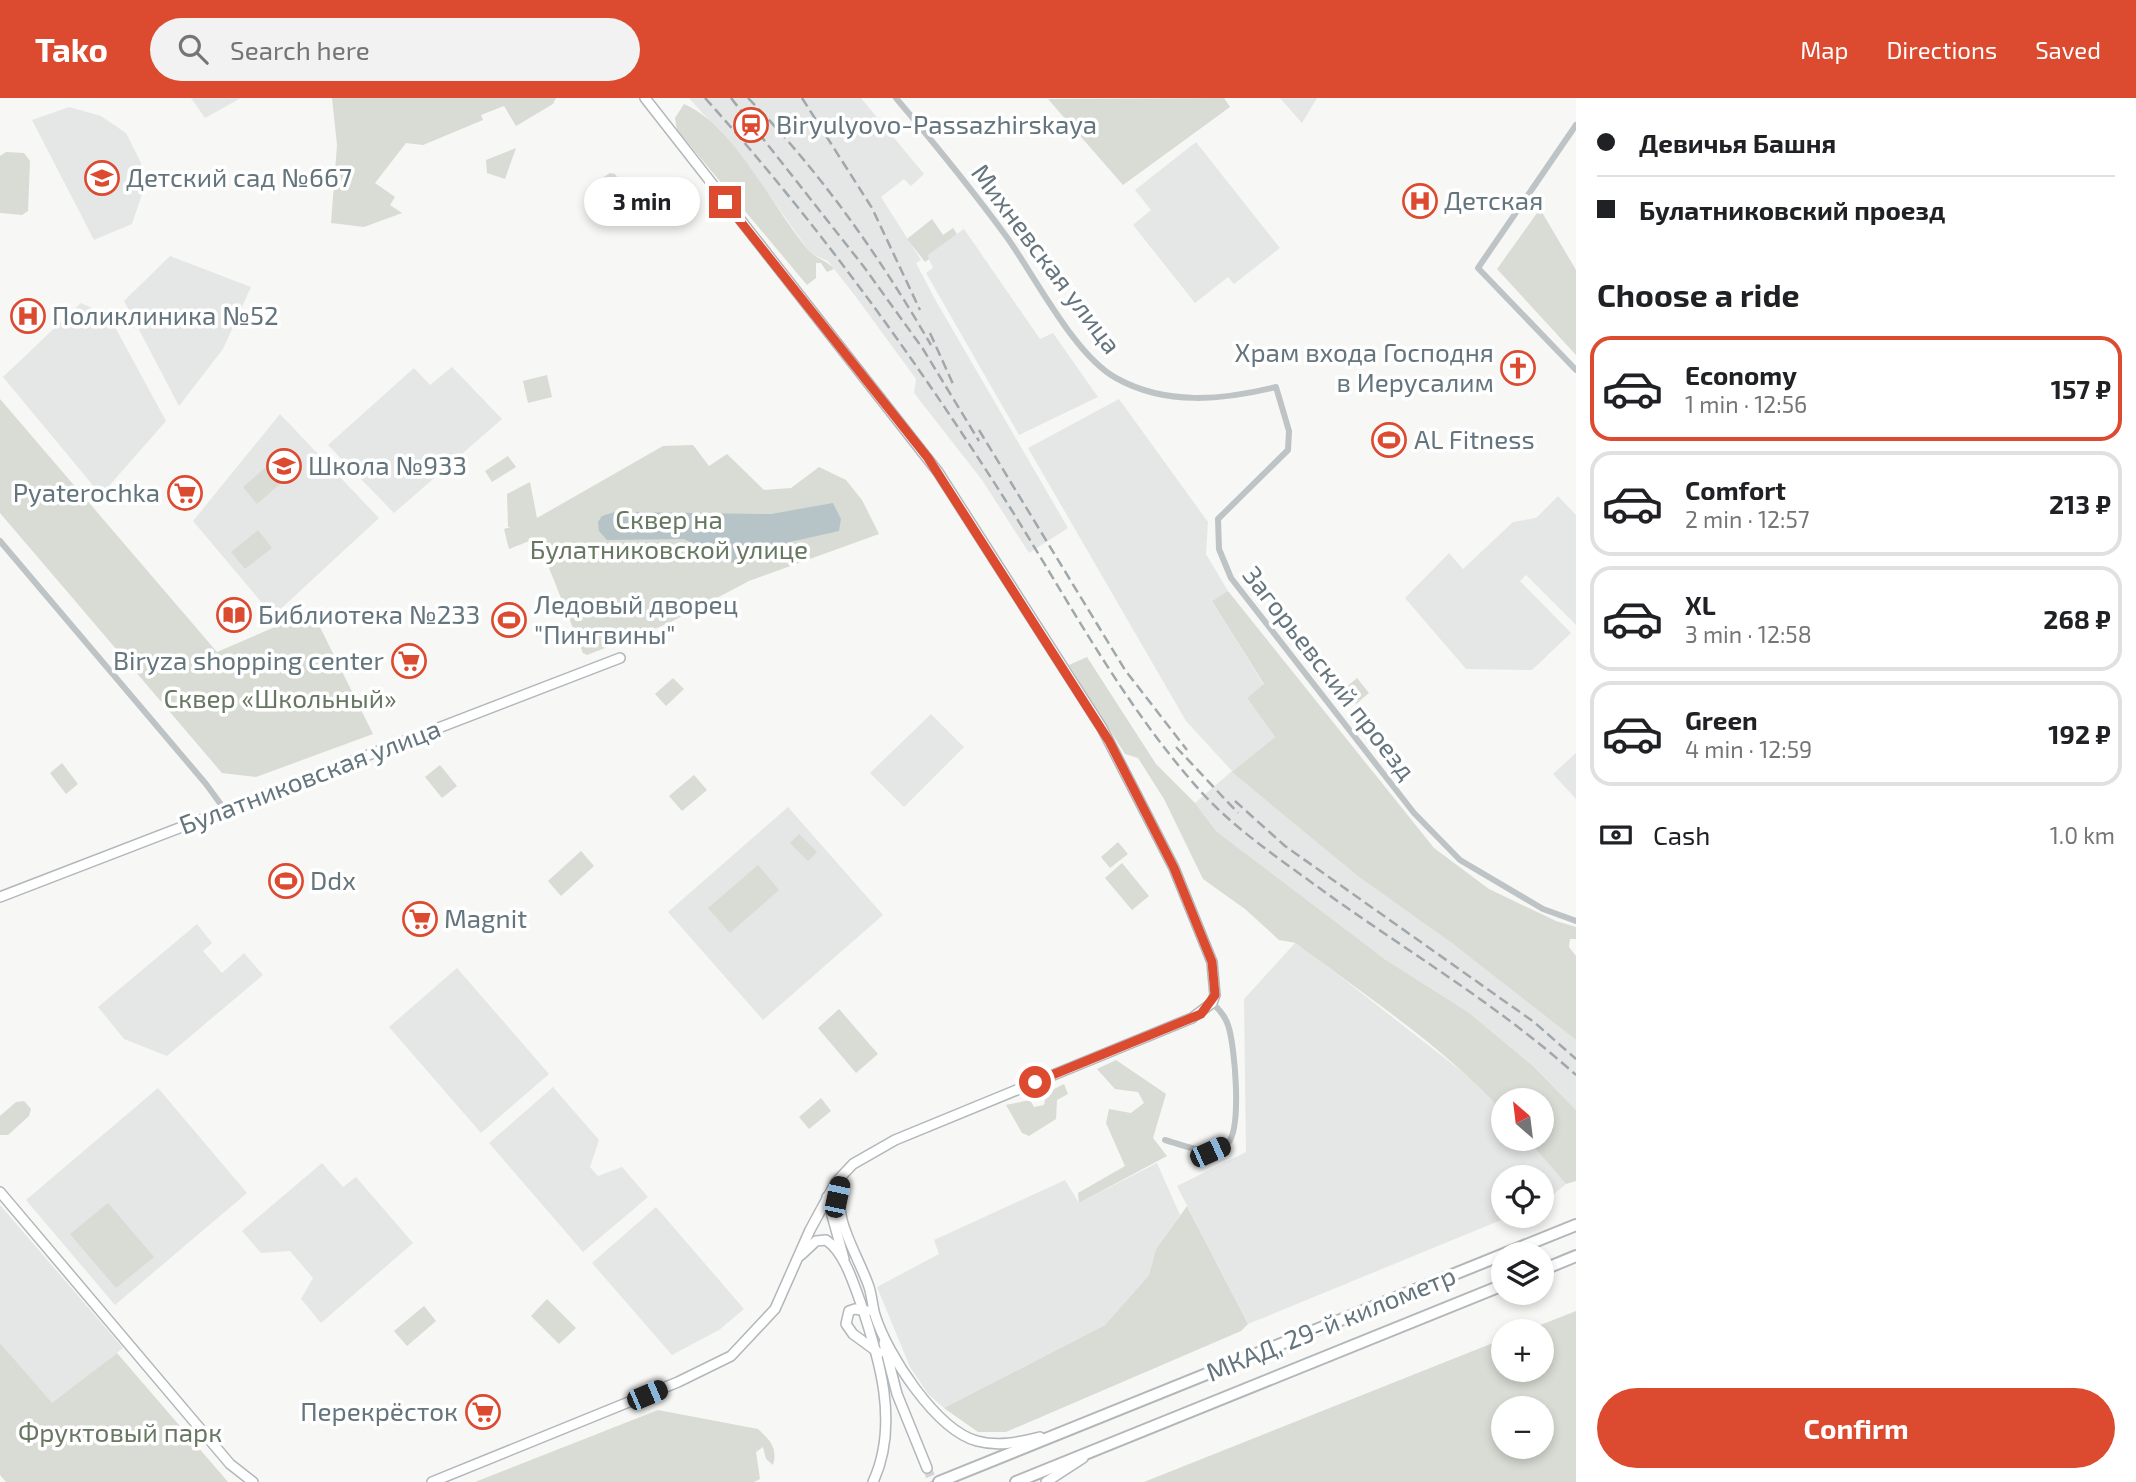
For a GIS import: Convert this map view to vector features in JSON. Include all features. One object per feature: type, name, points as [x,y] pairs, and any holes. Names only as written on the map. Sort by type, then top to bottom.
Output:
[{"type":"highway","name":"МКАД, 29-й километр","points":[[939,1482],[1576,1225]]},
{"type":"highway","points":[[1554,1265],[1576,1256]]},
{"type":"highway","name":"МКАД, 29-й километр","points":[[1016,1482],[1491,1291]]},
{"type":"street","points":[[432,1482],[718,1364],[740,1349],[764,1323],[783,1293],[797,1258],[825,1207],[827,1197],[853,1164],[877,1148],[1201,1014],[1212,1003],[1216,981],[1212,962],[1186,892],[1126,771],[1088,705],[928,458],[645,98]]},
{"type":"street","name":"Михневская улица","points":[[897,98],[979,200],[1073,334],[1102,369],[1125,383],[1178,397],[1228,398],[1276,387]]},
{"type":"street","points":[[1576,125],[1478,268],[1576,370]]},
{"type":"street","name":"Загорьевский проезд","points":[[1276,387],[1289,431],[1288,450],[1218,519],[1224,566],[1374,764],[1443,844],[1460,860],[1506,890],[1543,909],[1576,921]]},
{"type":"street","points":[[0,541],[206,784],[225,810]]},
{"type":"street","name":"Булатниковская улица","points":[[0,897],[620,658]]},
{"type":"street","points":[[1165,1140],[1210,1152],[1227,1143],[1236,1126],[1233,1048],[1228,1025],[1212,1003]]},
{"type":"street","points":[[841,1176],[836,1202],[871,1292],[874,1314],[880,1328],[914,1387],[954,1428],[974,1440],[1001,1444],[1017,1443],[1086,1423]]},
{"type":"street","points":[[0,1192],[230,1464],[253,1482]]},
{"type":"street","points":[[825,1207],[844,1226]]},
{"type":"street","points":[[825,1207],[876,1350],[885,1398],[882,1450],[873,1482]]},
{"type":"street","points":[[797,1258],[816,1241],[826,1240],[845,1265]]},
{"type":"street","points":[[874,1314],[863,1309],[849,1311],[846,1324],[853,1334],[876,1350],[894,1383]]},
{"type":"street","points":[[880,1328],[894,1383],[927,1468]]},
{"type":"street","points":[[1046,1482],[1098,1449]]},
{"type":"shaded area","points":[[191,98],[241,98],[205,118]]},
{"type":"shaded area","points":[[689,98],[861,98],[924,174],[911,186],[904,179],[881,197],[921,260],[916,263],[936,301],[1068,528],[1029,553],[982,480],[914,393],[916,379],[856,297],[828,261],[811,254],[745,161]]},
{"type":"shaded area","points":[[1280,98],[1317,98],[1302,123]]},
{"type":"shaded area","name":"Детский сад №667","points":[[69,107],[101,116],[126,133],[141,163],[142,194],[132,224],[94,240],[32,120]]},
{"type":"shaded area","points":[[1196,142],[1280,248],[1234,284],[1228,277],[1195,303],[1133,225],[1151,210],[1135,190]]},
{"type":"shaded area","points":[[964,229],[1040,339],[1053,333],[1098,397],[1019,435],[926,273],[933,268],[927,255]]},
{"type":"shaded area","points":[[170,256],[251,287],[223,349],[179,406],[124,301]]},
{"type":"shaded area","points":[[81,303],[109,316],[166,421],[101,495],[3,377]]},
{"type":"shaded area","points":[[452,367],[502,419],[394,513],[328,445],[414,368],[430,385]]},
{"type":"shaded area","points":[[1119,399],[1208,522],[1206,554],[1228,591],[1212,601],[1264,685],[1247,698],[1275,737],[1233,772],[1359,877],[1453,944],[1576,1040],[1576,1110],[1533,1066],[1468,1012],[1386,960],[1216,831],[1195,803],[1232,771],[1186,721],[1028,448]]},
{"type":"shaded area","name":"Школа №933","points":[[280,414],[379,518],[273,616],[193,521]]},
{"type":"shaded area","points":[[1558,496],[1576,515],[1576,625],[1526,575],[1520,581],[1571,633],[1532,670],[1466,669],[1405,598],[1449,553],[1463,569],[1513,522],[1536,518]]},
{"type":"shaded area","points":[[833,503],[841,519],[839,531],[790,542],[746,564],[729,562],[684,539],[607,540],[599,531],[598,522],[602,516],[615,512],[771,514]]},
{"type":"shaded area","points":[[931,714],[964,747],[904,807],[870,773]]},
{"type":"shaded area","points":[[1576,753],[1576,799],[1553,774]]},
{"type":"shaded area","points":[[788,807],[883,915],[763,1020],[668,912]]},
{"type":"shaded area","points":[[197,924],[212,943],[203,951],[222,973],[244,953],[263,975],[167,1056],[124,1039],[98,1007]]},
{"type":"shaded area","points":[[1296,942],[1478,1084],[1491,1099],[1491,1152],[1538,1152],[1550,1165],[1491,1165],[1491,1224],[1248,1324],[1177,1186],[1246,1152],[1244,999]]},
{"type":"shaded area","points":[[457,968],[549,1074],[481,1133],[389,1027]]},
{"type":"shaded area","points":[[553,1087],[599,1140],[590,1167],[598,1176],[622,1167],[648,1197],[583,1252],[489,1143]]},
{"type":"shaded area","points":[[158,1088],[247,1193],[115,1305],[26,1200]]},
{"type":"shaded area","points":[[322,1163],[343,1187],[356,1177],[413,1243],[321,1323],[301,1299],[313,1278],[290,1251],[261,1253],[242,1231]]},
{"type":"shaded area","points":[[1157,1163],[1180,1215],[1156,1249],[1149,1275],[1105,1325],[944,1408],[928,1394],[910,1367],[877,1287],[939,1254],[934,1240],[1065,1180],[1079,1203]]},
{"type":"shaded area","points":[[1554,1170],[1566,1184],[1554,1194]]},
{"type":"shaded area","points":[[0,1205],[123,1348],[52,1404],[0,1343]]},
{"type":"shaded area","points":[[656,1207],[744,1309],[719,1330],[672,1355],[592,1263]]},
{"type":"green space","points":[[332,98],[556,98],[553,104],[516,126],[504,106],[481,115],[483,120],[423,145],[406,143],[375,183],[395,197],[390,205],[402,213],[364,227],[331,223],[337,145]]},
{"type":"green space","points":[[1224,98],[1230,107],[1123,185],[1048,99]]},
{"type":"green space","points":[[684,104],[703,115],[720,130],[752,170],[795,234],[809,251],[834,269],[827,272],[821,263],[816,263],[816,278],[807,285],[677,130],[675,118]]},
{"type":"green space","points":[[516,148],[505,179],[487,173],[486,160]]},
{"type":"green space","points":[[6,152],[24,153],[30,161],[28,211],[22,215],[0,213],[0,156]]},
{"type":"green space","points":[[610,173],[615,174],[634,204],[633,210],[620,218],[614,217],[595,187],[596,182]]},
{"type":"green space","points":[[1540,209],[1576,270],[1576,355],[1497,269]]},
{"type":"green space","points":[[932,219],[943,235],[953,228],[957,234],[928,255],[929,259],[925,262],[907,239]]},
{"type":"green space","points":[[547,375],[552,397],[528,403],[523,381]]},
{"type":"green space","name":"Сквер «Школьный»","points":[[0,399],[217,652],[312,611],[373,734],[256,777],[222,773],[0,513]]},
{"type":"green space","name":"Сквер на Булатниковской улице","points":[[693,445],[709,466],[727,454],[764,490],[791,488],[819,467],[846,480],[862,500],[879,534],[749,581],[667,624],[587,655],[583,653],[537,538],[509,549],[504,529],[511,527],[508,527],[507,494],[530,482],[537,518],[663,446]]},
{"type":"green space","points":[[508,456],[516,467],[492,482],[485,471]]},
{"type":"green space","points":[[273,461],[287,478],[257,504],[243,487]]},
{"type":"green space","points":[[258,530],[272,548],[245,569],[231,552]]},
{"type":"green space","points":[[1228,591],[1434,848],[1489,889],[1556,921],[1576,927],[1576,939],[1570,939],[1569,947],[1576,956],[1576,1040],[1453,944],[1359,877],[1232,772],[1275,737],[1247,698],[1264,684],[1212,601]]},
{"type":"green space","points":[[1087,657],[1156,764],[1195,803],[1216,831],[1386,960],[1468,1012],[1533,1066],[1576,1110],[1576,1181],[1566,1184],[1554,1170],[1554,1165],[1550,1165],[1538,1152],[1554,1152],[1554,1088],[1491,1088],[1491,1099],[1457,1066],[1404,1023],[1296,943],[1279,940],[1245,909],[1203,879],[1164,799],[1138,758],[1125,754],[1069,665]]},
{"type":"green space","points":[[673,678],[684,689],[666,706],[655,694]]},
{"type":"green space","points":[[1357,678],[1369,693],[1356,704],[1344,689]]},
{"type":"green space","points":[[62,763],[78,784],[66,794],[50,773]]},
{"type":"green space","points":[[440,765],[457,786],[442,798],[425,777]]},
{"type":"green space","points":[[694,775],[707,790],[682,811],[669,796]]},
{"type":"green space","points":[[799,834],[817,852],[808,861],[790,843]]},
{"type":"green space","points":[[1118,842],[1128,854],[1110,868],[1101,857]]},
{"type":"green space","points":[[581,851],[594,866],[561,896],[548,881]]},
{"type":"green space","points":[[1122,863],[1149,896],[1132,910],[1105,878]]},
{"type":"green space","points":[[758,865],[779,890],[730,933],[708,908]]},
{"type":"green space","points":[[839,1009],[878,1054],[856,1073],[818,1028]]},
{"type":"green space","points":[[1116,1060],[1166,1094],[1153,1138],[1167,1156],[1079,1203],[1078,1193],[1125,1166],[1106,1123],[1109,1109],[1131,1113],[1144,1103],[1138,1092],[1115,1089],[1097,1069]]},
{"type":"green space","points":[[1064,1084],[1068,1094],[1057,1100],[1056,1119],[1029,1136],[1022,1133],[1006,1105],[1030,1100],[1034,1107],[1044,1105],[1046,1093]]},
{"type":"green space","points":[[821,1098],[831,1111],[809,1129],[799,1117]]},
{"type":"green space","points":[[24,1101],[31,1109],[29,1116],[8,1135],[0,1135],[0,1116],[16,1102]]},
{"type":"green space","points":[[108,1203],[154,1257],[116,1288],[70,1234]]},
{"type":"green space","points":[[1187,1206],[1248,1324],[1241,1331],[1006,1432],[978,1432],[944,1408],[1105,1325],[1149,1275],[1156,1249]]},
{"type":"green space","points":[[547,1299],[576,1328],[559,1344],[531,1316]]},
{"type":"green space","points":[[424,1306],[436,1321],[407,1346],[394,1331]]},
{"type":"green space","points":[[1576,1311],[1576,1482],[1144,1482],[1491,1344],[1491,1382],[1554,1382],[1554,1320]]},
{"type":"green space","name":"Фруктовый парк","points":[[0,1343],[52,1403],[117,1353],[228,1482],[6,1482],[0,1475]]},
{"type":"green space","points":[[658,1410],[758,1429],[772,1445],[773,1465],[766,1459],[763,1447],[756,1452],[760,1479],[754,1482],[475,1482]]},
{"type":"tunnel","points":[[927,1468],[933,1482]]},
{"type":"railway","points":[[705,98],[786,193],[900,342],[1004,498],[1122,689],[1175,761],[1204,795],[1267,850],[1512,1022],[1576,1075]]},
{"type":"railway","points":[[731,98],[864,267],[923,349],[979,441]]},
{"type":"railway","points":[[748,98],[800,155],[870,247],[931,345]]},
{"type":"railway","points":[[802,98],[872,208],[920,310]]},
{"type":"railway","points":[[930,333],[953,384]]},
{"type":"railway","points":[[979,430],[1125,670],[1187,750]]},
{"type":"railway","points":[[1176,747],[1238,813]]},
{"type":"railway","points":[[1235,801],[1285,846],[1534,1022],[1576,1059]]},
{"type":"place","name":"Biryulyovo-Passazhirskaya","points":[[751,125]]},
{"type":"place","name":"Детский сад №667","points":[[102,178]]},
{"type":"place","name":"Детская","points":[[1420,201]]},
{"type":"place","name":"Поликлиника №52","points":[[28,316]]},
{"type":"place","name":"Храм входа Господня в Иерусалим","points":[[1518,368]]},
{"type":"place","name":"AL Fitness","points":[[1389,440]]},
{"type":"place","name":"Школа №933","points":[[284,466]]},
{"type":"place","name":"Pyaterochka","points":[[185,493]]},
{"type":"place","name":"Библиотека №233","points":[[234,615]]},
{"type":"place","name":"Ледовый дворец \"Пингвины\"","points":[[509,620]]},
{"type":"place","name":"Biryza shopping center","points":[[409,661]]},
{"type":"place","name":"Ddx","points":[[286,881]]},
{"type":"place","name":"Magnit","points":[[420,919]]},
{"type":"place","name":"Перекрёсток","points":[[483,1412]]},
{"type":"route","points":[[725,202],[928,458],[1088,705],[1117,754],[1186,892],[1212,962],[1216,981],[1215,995],[1212,1003],[1201,1014],[1035,1082]]}]
